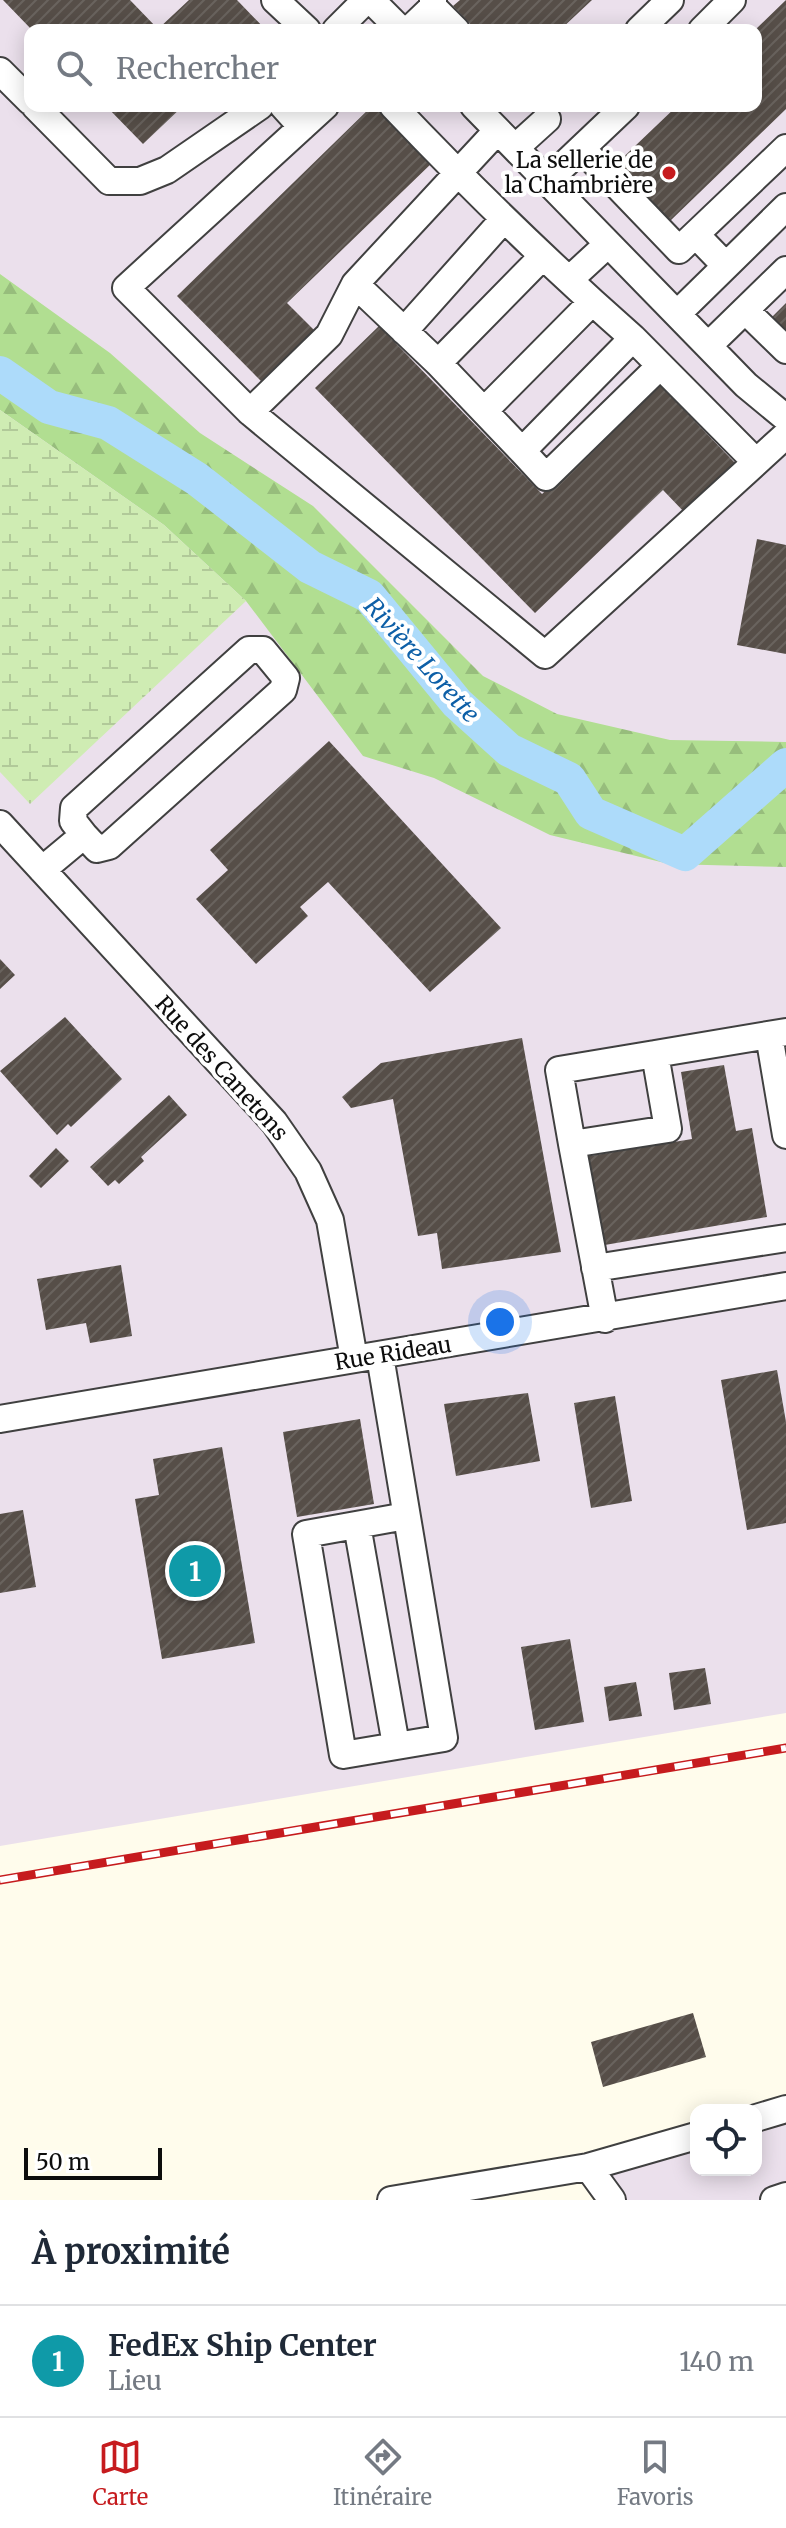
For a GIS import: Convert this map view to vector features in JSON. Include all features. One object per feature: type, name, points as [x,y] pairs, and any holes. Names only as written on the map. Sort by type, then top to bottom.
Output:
[{"type":"street","points":[[275,0],[301,24]]},
{"type":"street","points":[[343,24],[369,0],[395,24]]},
{"type":"street","points":[[645,24],[670,0]]},
{"type":"street","points":[[708,24],[732,0]]},
{"type":"street","points":[[415,24],[433,4],[451,24]]},
{"type":"street","points":[[0,71],[24,95]]},
{"type":"street","points":[[41,112],[109,181],[140,181],[167,170],[251,112]]},
{"type":"street","points":[[288,112],[302,127]]},
{"type":"street","points":[[318,112],[126,288],[250,412],[545,655],[786,435]]},
{"type":"street","points":[[399,112],[457,173],[633,338],[756,462]]},
{"type":"street","points":[[480,112],[746,385],[786,418]]},
{"type":"street","points":[[250,412],[329,335],[355,284],[457,173],[544,112]]},
{"type":"street","points":[[547,181],[620,112]]},
{"type":"street","points":[[582,149],[679,250],[786,148]]},
{"type":"street","points":[[677,314],[786,207]]},
{"type":"street","points":[[404,331],[504,219]]},
{"type":"street","points":[[696,235],[726,266]]},
{"type":"street","points":[[569,280],[608,244]]},
{"type":"street","points":[[438,363],[543,256]]},
{"type":"street","points":[[708,346],[786,270]]},
{"type":"street","points":[[355,284],[438,363],[546,477],[660,366]]},
{"type":"street","points":[[484,411],[592,302]]},
{"type":"street","points":[[745,310],[786,350]]},
{"type":"street","points":[[522,451],[633,338]]},
{"type":"street","points":[[249,650],[263,650],[286,678],[283,690],[109,846],[97,849],[84,835],[73,821],[74,808],[249,650]]},
{"type":"street","name":"Rue des Canetons","points":[[0,824],[274,1122],[308,1171],[335,1238],[406,1516],[444,1738],[396,1745]]},
{"type":"street","points":[[42,870],[84,835]]},
{"type":"street","points":[[605,1319],[559,1070],[778,1034],[786,1135]]},
{"type":"street","points":[[572,1144],[668,1129],[655,1054]]},
{"type":"street","points":[[595,1268],[786,1238]]},
{"type":"street","name":"Rue Rideau","points":[[0,1419],[786,1286]]},
{"type":"street","points":[[357,1525],[396,1745],[343,1755],[306,1534],[406,1516]]},
{"type":"street","points":[[762,2116],[786,2109]]},
{"type":"street","points":[[391,2200],[588,2167],[690,2138]]},
{"type":"street","points":[[588,2167],[612,2200]]},
{"type":"street","points":[[774,2200],[786,2196]]},
{"type":"shaded area","points":[[0,0],[786,0],[786,1713],[0,1846]]},
{"type":"shaded area","points":[[786,2111],[786,2200],[605,2200],[583,2175],[690,2141],[690,2176],[762,2176],[762,2118]]},
{"type":"green space","points":[[0,274],[110,353],[200,433],[313,506],[483,676],[557,714],[670,740],[786,742],[786,867],[669,864],[550,835],[434,778],[363,756],[246,601],[164,525],[0,410]]},
{"type":"green space","points":[[0,410],[164,525],[246,601],[30,804],[0,772]]},
{"type":"building","points":[[3,0],[130,0],[153,24],[26,24]]},
{"type":"building","points":[[189,0],[237,0],[260,24],[163,24]]},
{"type":"building","points":[[460,0],[592,0],[566,24],[470,24],[453,6]]},
{"type":"building","points":[[786,0],[786,109],[669,222],[614,166],[671,112],[762,112],[761,24]]},
{"type":"building","points":[[112,112],[177,112],[143,144]]},
{"type":"building","points":[[366,112],[385,112],[434,161],[287,303],[314,330],[261,381],[177,296]]},
{"type":"building","points":[[786,303],[786,339],[768,321]]},
{"type":"building","points":[[379,326],[542,494],[658,383],[737,465],[686,514],[663,490],[535,613],[315,388]]},
{"type":"building","points":[[757,539],[786,545],[786,654],[737,645]]},
{"type":"building","points":[[329,741],[501,928],[430,992],[328,882],[300,907],[308,916],[256,964],[196,899],[228,870],[210,850]]},
{"type":"building","points":[[0,959],[15,975],[0,989]]},
{"type":"building","points":[[65,1017],[122,1079],[71,1127],[68,1124],[57,1135],[0,1071]]},
{"type":"building","points":[[522,1038],[561,1252],[442,1269],[437,1233],[418,1236],[393,1099],[351,1108],[342,1097],[381,1063]]},
{"type":"building","points":[[724,1065],[736,1131],[752,1128],[767,1217],[599,1246],[584,1157],[692,1139],[681,1072]]},
{"type":"building","points":[[169,1095],[187,1115],[141,1157],[144,1161],[119,1184],[115,1180],[108,1186],[90,1167]]},
{"type":"building","points":[[56,1148],[69,1161],[41,1188],[29,1176]]},
{"type":"building","points":[[121,1265],[132,1336],[90,1343],[86,1323],[46,1330],[37,1279]]},
{"type":"building","points":[[777,1370],[786,1422],[786,1523],[747,1530],[721,1380]]},
{"type":"building","points":[[528,1393],[540,1461],[456,1476],[444,1404]]},
{"type":"building","points":[[615,1396],[632,1501],[591,1508],[574,1403]]},
{"type":"building","points":[[360,1419],[374,1504],[297,1517],[283,1432]]},
{"type":"building","points":[[222,1447],[255,1643],[162,1659],[135,1499],[159,1495],[153,1459]]},
{"type":"building","points":[[23,1510],[36,1587],[0,1593],[0,1514]]},
{"type":"building","points":[[570,1639],[584,1722],[535,1730],[521,1647]]},
{"type":"building","points":[[705,1668],[711,1704],[674,1710],[669,1673]]},
{"type":"building","points":[[636,1682],[642,1716],[609,1721],[604,1687]]},
{"type":"building","points":[[693,2013],[706,2057],[603,2087],[591,2042]]},
{"type":"waterway","name":"Rivière Lorette","points":[[0,373],[49,407],[108,423],[197,479],[310,567],[369,596],[457,703],[509,750],[569,779],[591,813],[685,854],[786,765]]},
{"type":"railway","points":[[0,1880],[786,1748]]},
{"type":"place","name":"La sellerie de la Chambrière","points":[[669,173]]},
{"type":"place","name":"FedEx Ship Center","points":[[195,1571]]}]
